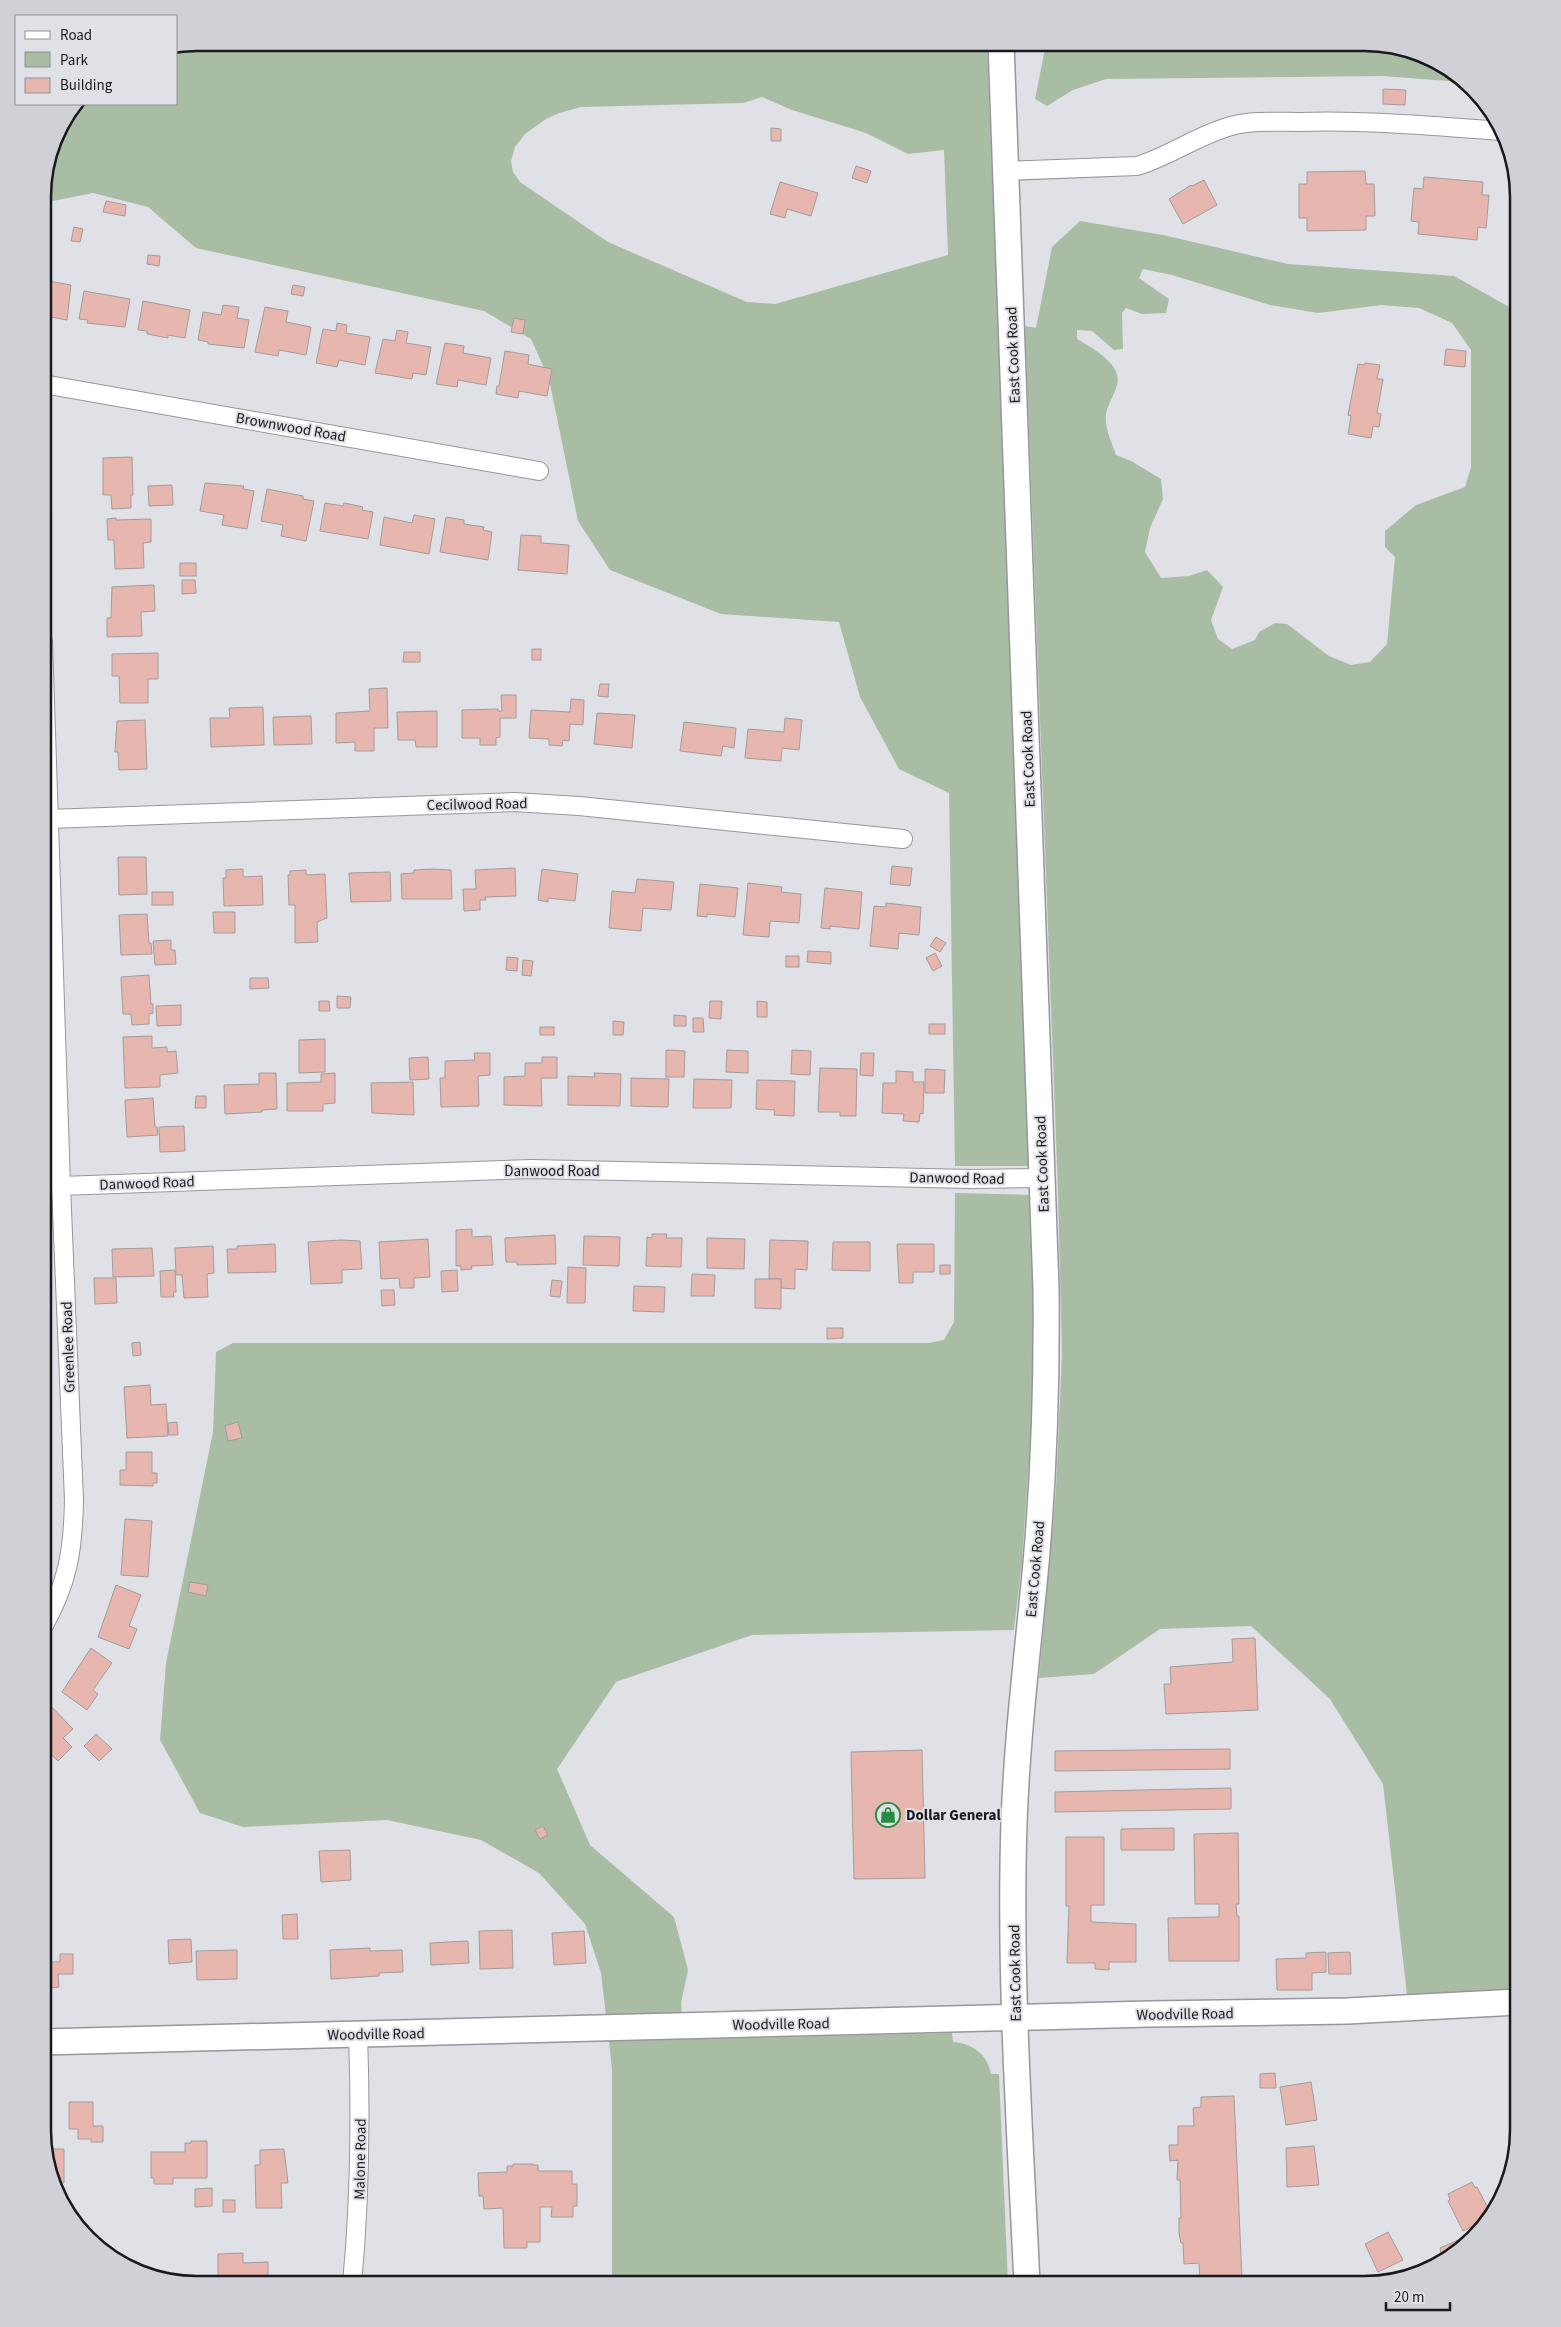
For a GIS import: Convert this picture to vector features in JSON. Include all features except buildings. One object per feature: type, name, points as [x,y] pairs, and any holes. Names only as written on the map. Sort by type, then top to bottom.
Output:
[{"type":"main road","name":"East Cook Road","points":[[1001,52],[1043,1178],[1046,1315],[1046,1410],[1037,1553],[1020,1723],[1013,1889],[1016,2019],[1027,2276]]},
{"type":"main road","name":"Woodville Road","points":[[51,2042],[1016,2019],[1150,2014],[1347,2011],[1510,2002]]},
{"type":"street","points":[[1006,171],[1137,166],[1156,161],[1190,141],[1209,134],[1233,126],[1259,122],[1354,121],[1494,131]]},
{"type":"street","name":"Brownwood Road","points":[[52,386],[539,471]]},
{"type":"street","name":"Cecilwood Road","points":[[52,819],[514,802],[579,806],[904,839]]},
{"type":"street","name":"Greenlee Road","points":[[51,1613],[64,1580],[73,1534],[74,1500],[52,900]]},
{"type":"street","name":"Danwood Road","points":[[61,1186],[532,1169],[960,1179],[1043,1178]]},
{"type":"street","name":"Malone Road","points":[[353,2275],[360,2192],[361,2123],[358,2034]]},
{"type":"green space","points":[[178,52],[987,52],[1031,1166],[955,1166],[949,793],[899,769],[860,697],[839,622],[721,614],[610,570],[578,521],[549,379],[531,339],[484,311],[196,248],[148,207],[93,193],[52,201],[52,178],[56,159],[62,141],[71,124],[84,105],[178,105]],"holes":[[[762,97],[792,110],[866,133],[908,154],[944,150],[948,255],[775,304],[747,302],[608,242],[520,182],[513,172],[511,161],[515,147],[525,134],[546,119],[581,107],[743,103]]]},
{"type":"green space","points":[[1044,52],[1373,52],[1411,59],[1428,66],[1452,81],[1382,76],[1106,79],[1073,90],[1047,106],[1035,99]]},
{"type":"green space","points":[[1080,221],[1163,235],[1288,264],[1454,276],[1510,307],[1510,1990],[1407,1995],[1383,1784],[1330,1699],[1251,1626],[1160,1629],[1094,1674],[1039,1678],[1056,1489],[1062,1354],[1058,1191],[1025,326],[1036,328],[1052,247]],"holes":[[[1143,269],[1172,275],[1270,305],[1318,313],[1381,305],[1419,308],[1452,323],[1471,350],[1471,467],[1465,487],[1416,505],[1385,531],[1385,547],[1395,557],[1387,644],[1370,662],[1351,665],[1329,656],[1287,624],[1275,623],[1259,632],[1255,640],[1232,649],[1218,639],[1211,620],[1223,587],[1207,570],[1189,576],[1161,578],[1145,552],[1150,528],[1163,499],[1161,479],[1131,461],[1116,455],[1107,430],[1106,414],[1117,385],[1118,377],[1105,357],[1077,339],[1077,330],[1092,331],[1114,350],[1123,349],[1122,313],[1126,308],[1142,314],[1166,313],[1169,299],[1139,278]]]},
{"type":"green space","points":[[955,1193],[1033,1195],[1033,1403],[1022,1561],[1014,1630],[752,1635],[616,1682],[557,1769],[590,1845],[674,1917],[688,1970],[681,2003],[682,2015],[606,2016],[601,1973],[585,1924],[539,1873],[481,1840],[387,1820],[243,1827],[200,1813],[160,1740],[166,1663],[213,1432],[216,1352],[233,1343],[929,1343],[944,1340],[954,1322]]},
{"type":"green space","points":[[952,2033],[953,2042],[967,2045],[978,2051],[986,2061],[991,2074],[999,2074],[1008,2276],[612,2275],[612,2070],[609,2041]]},
{"type":"place","name":"Dollar General","points":[[888,1815]]}]
